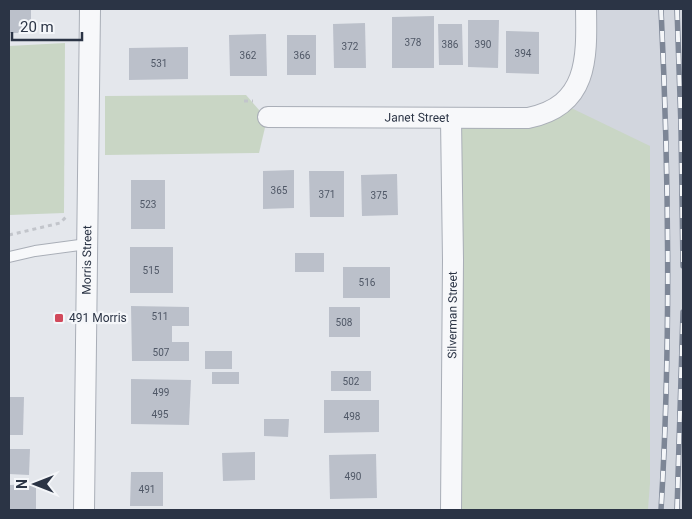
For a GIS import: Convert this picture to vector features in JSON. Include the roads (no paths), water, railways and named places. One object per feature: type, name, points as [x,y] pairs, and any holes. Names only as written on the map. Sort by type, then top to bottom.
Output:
[{"type":"street","name":"Morris Street","points":[[84,510],[90,9]]},
{"type":"street","name":"Janet Street","points":[[268,118],[528,118],[551,111],[563,103],[578,85],[587,43],[586,9]]},
{"type":"street","name":"Silverman Street","points":[[451,119],[453,260],[451,510]]},
{"type":"lane","points":[[9,257],[35,251],[87,244]]},
{"type":"railway","points":[[661,9],[666,134],[668,260],[668,322],[661,510]]},
{"type":"railway","points":[[677,9],[683,266]]},
{"type":"railway","points":[[677,510],[683,312]]},
{"type":"place","name":"491 Morris","points":[[59,318]]}]
